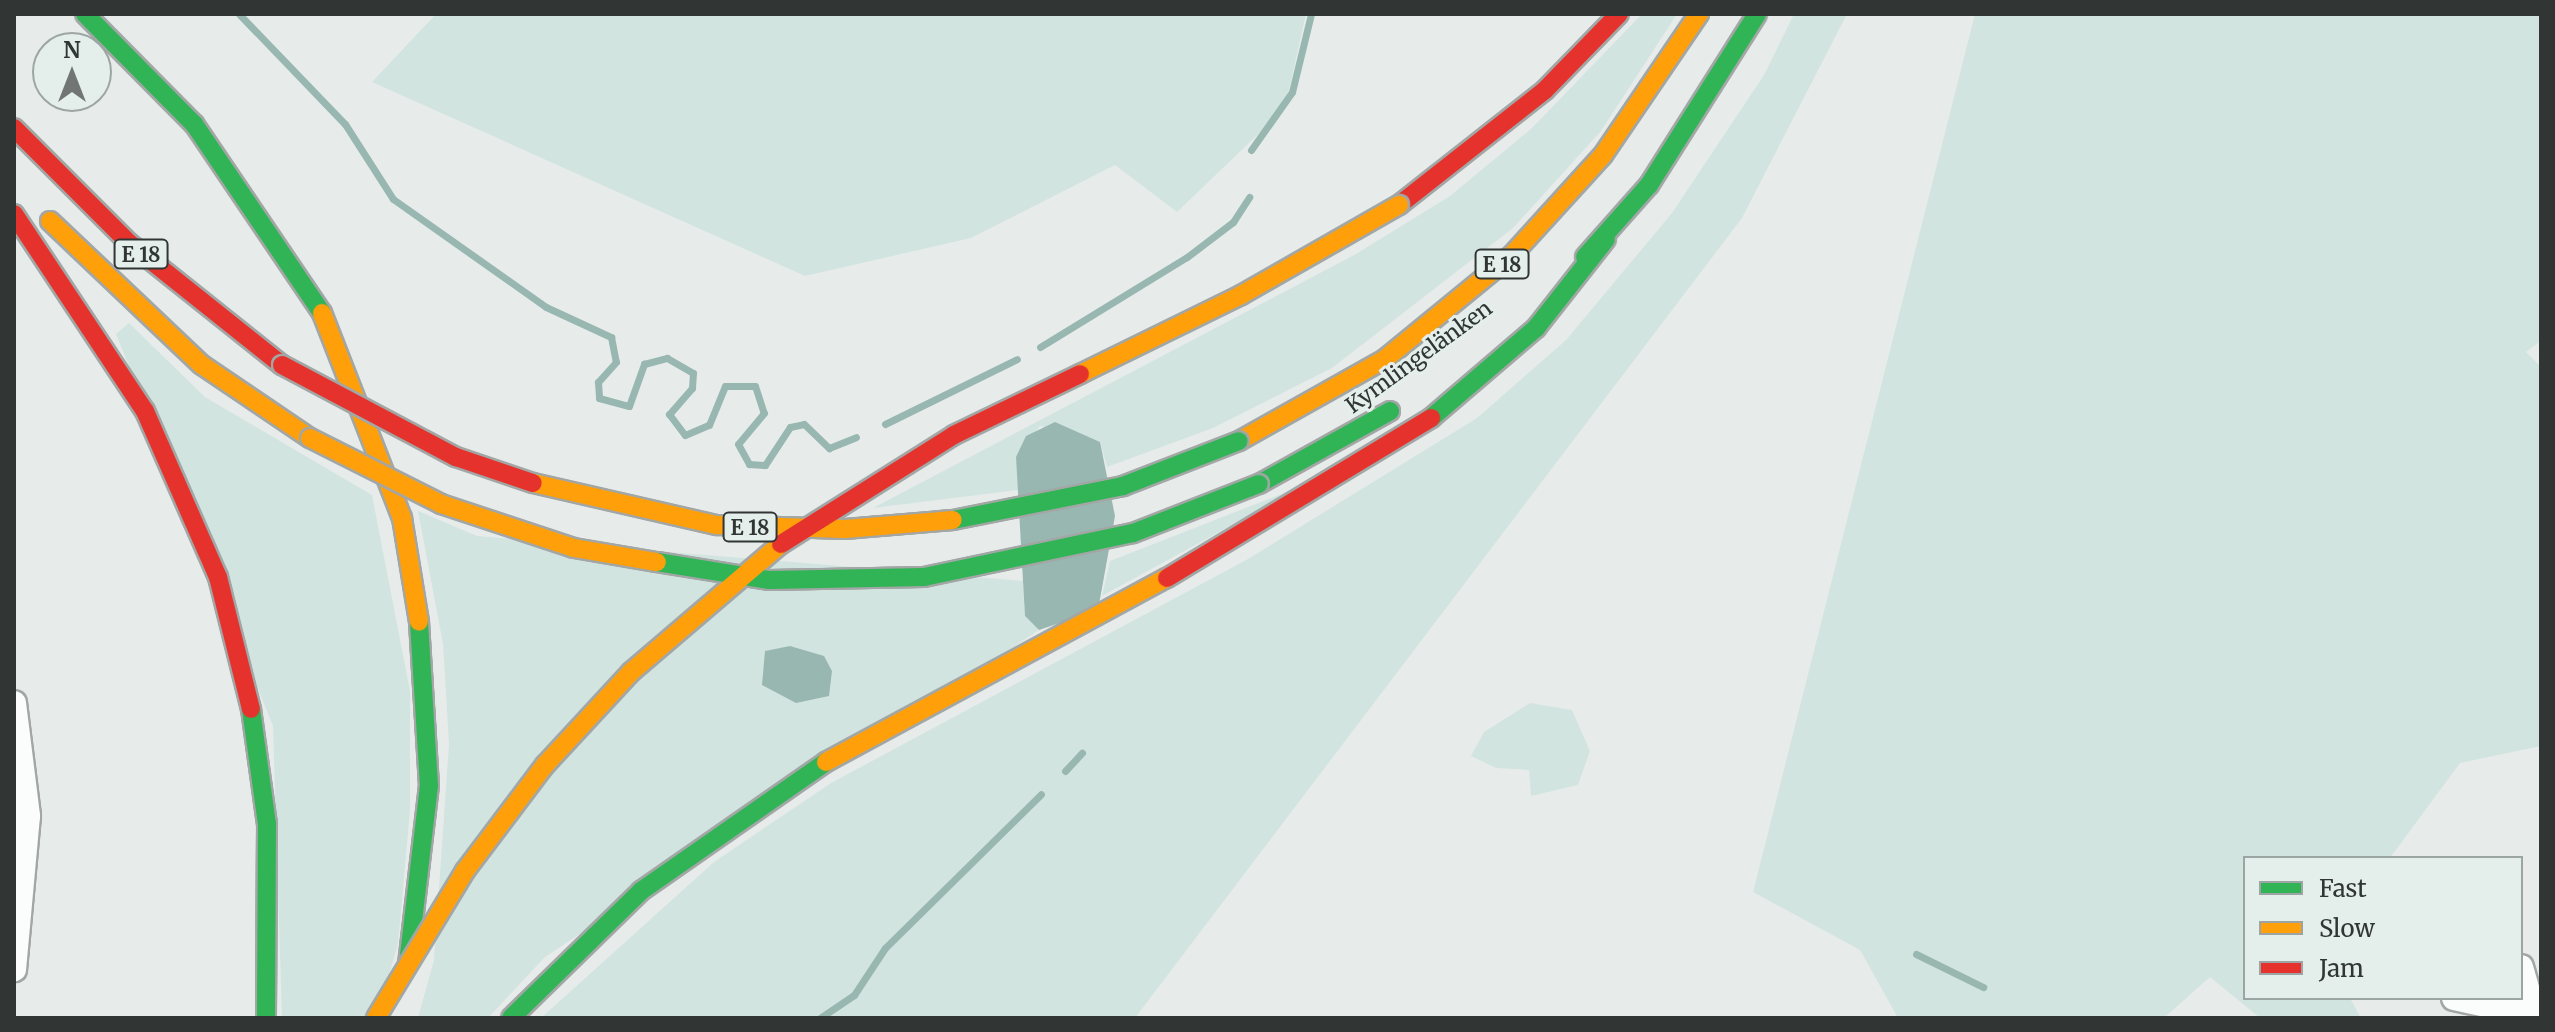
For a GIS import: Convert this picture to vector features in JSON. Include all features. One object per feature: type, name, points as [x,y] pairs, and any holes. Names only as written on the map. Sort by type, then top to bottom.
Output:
[{"type":"highway","points":[[85,14],[194,124],[291,259],[328,323],[402,518],[419,619],[429,786],[424,872],[395,1018]]},
{"type":"highway","points":[[376,1018],[433,919],[545,765],[651,653],[786,539],[954,435],[1254,288],[1399,205],[1545,90],[1619,14]]},
{"type":"highway","name":"Kymlingelänken","points":[[14,128],[129,243],[282,365],[456,457],[583,499],[717,525],[845,529],[993,517],[1123,486],[1239,441],[1385,359],[1512,255],[1603,155],[1699,14]]},
{"type":"highway","name":"Kymlingelänken","points":[[1517,314],[1606,239],[1691,126],[1757,14]]},
{"type":"highway","name":"Kymlingelänken","points":[[21,193],[155,326],[310,438],[441,504],[531,535],[641,563],[770,580],[924,577],[1002,565],[1133,533],[1259,484],[1408,399]]},
{"type":"highway","points":[[14,214],[145,411],[218,577],[246,675],[267,824],[266,1018]]},
{"type":"highway","points":[[511,1018],[641,891],[748,811],[874,732],[1278,516],[1421,426],[1536,328],[1606,239]]},
{"type":"street","points":[[14,703],[28,816],[14,969]]},
{"type":"street","points":[[2458,1000],[2469,1006],[2538,1014],[2523,973]]},
{"type":"shaded area","points":[[436,14],[1306,14],[1289,90],[1273,120],[1177,212],[1115,165],[971,238],[805,276],[372,82]]},
{"type":"shaded area","points":[[1642,14],[1677,14],[1601,131],[1513,228],[1332,368],[1213,428],[1107,467],[1100,442],[1040,426],[1016,457],[1019,490],[873,508],[1356,254],[1450,196],[1532,128]]},
{"type":"shaded area","points":[[1794,14],[1847,14],[1742,218],[1135,1018],[541,1018],[714,862],[831,783],[1248,559],[1477,418],[1566,340],[1672,213],[1764,75]]},
{"type":"shaded area","points":[[1975,14],[2541,14],[2541,341],[2526,352],[2541,367],[2541,746],[2460,763],[2391,856],[2243,856],[2243,1000],[2351,1000],[2361,1018],[2260,1018],[2210,977],[2164,1018],[1898,1018],[1860,950],[1753,892]]},
{"type":"shaded area","points":[[129,323],[205,397],[372,495],[410,691],[410,811],[398,944],[376,1018],[282,1018],[273,726],[116,334]]},
{"type":"shaded area","points":[[1055,422],[1100,442],[1115,516],[1098,610],[1039,630],[1025,616],[1016,457],[1026,436]]},
{"type":"shaded area","points":[[1307,484],[1102,596],[1110,561]]},
{"type":"shaded area","points":[[418,511],[477,536],[1023,581],[1025,616],[1039,630],[545,957],[488,1018],[418,1018],[434,960],[449,744],[443,644]]},
{"type":"shaded area","points":[[790,646],[824,656],[832,671],[829,696],[796,703],[762,685],[765,651]]},
{"type":"shaded area","points":[[1530,703],[1572,710],[1590,751],[1578,785],[1531,796],[1529,770],[1496,768],[1471,756],[1484,732]]},
{"type":"waterway","points":[[239,14],[345,124],[393,199],[546,307],[611,337],[616,362],[598,382],[599,398],[629,406],[644,364],[667,358],[693,373],[692,388],[669,414],[685,435],[709,425],[725,386],[755,386],[764,413],[738,444],[749,464],[765,465],[790,427],[804,424],[829,448],[856,437]]},
{"type":"waterway","points":[[1251,150],[1292,92],[1311,14]]},
{"type":"waterway","points":[[1040,347],[1187,257],[1233,222],[1249,197]]},
{"type":"waterway","points":[[885,424],[1017,359]]},
{"type":"waterway","points":[[1065,771],[1082,753]]},
{"type":"waterway","points":[[820,1018],[854,995],[885,948],[1041,794]]},
{"type":"waterway","points":[[1916,954],[1983,987]]},
{"type":"traffic: fast","points":[[85,14],[194,124],[322,313]]},
{"type":"traffic: fast","points":[[1585,257],[1649,185],[1757,14]]},
{"type":"traffic: fast","points":[[1431,418],[1536,328],[1606,239]]},
{"type":"traffic: fast","points":[[1259,484],[1390,411]]},
{"type":"traffic: fast","points":[[953,520],[1123,486],[1239,441]]},
{"type":"traffic: fast","points":[[657,562],[770,580],[924,577],[1133,533],[1259,484]]},
{"type":"traffic: fast","points":[[408,964],[429,786],[419,622]]},
{"type":"traffic: fast","points":[[251,709],[267,824],[266,1018]]},
{"type":"traffic: fast","points":[[511,1018],[641,891],[826,762]]},
{"type":"traffic: slow","points":[[1239,441],[1385,359],[1512,255],[1603,155],[1699,14]]},
{"type":"traffic: slow","points":[[1080,374],[1241,295],[1399,205]]},
{"type":"traffic: slow","points":[[50,221],[202,365],[310,438]]},
{"type":"traffic: slow","points":[[322,313],[402,518],[419,622]]},
{"type":"traffic: slow","points":[[310,438],[441,504],[574,548],[657,562]]},
{"type":"traffic: slow","points":[[533,483],[717,525],[845,529],[953,520]]},
{"type":"traffic: slow","points":[[376,1018],[465,871],[545,765],[631,672],[781,544]]},
{"type":"traffic: slow","points":[[826,762],[1167,578]]},
{"type":"traffic: jam","points":[[1399,205],[1545,90],[1619,14]]},
{"type":"traffic: jam","points":[[14,128],[129,243],[282,365]]},
{"type":"traffic: jam","points":[[14,214],[145,411],[218,577],[251,709]]},
{"type":"traffic: jam","points":[[282,365],[456,457],[533,483]]},
{"type":"traffic: jam","points":[[781,544],[954,435],[1080,374]]},
{"type":"traffic: jam","points":[[1167,578],[1431,418]]}]
